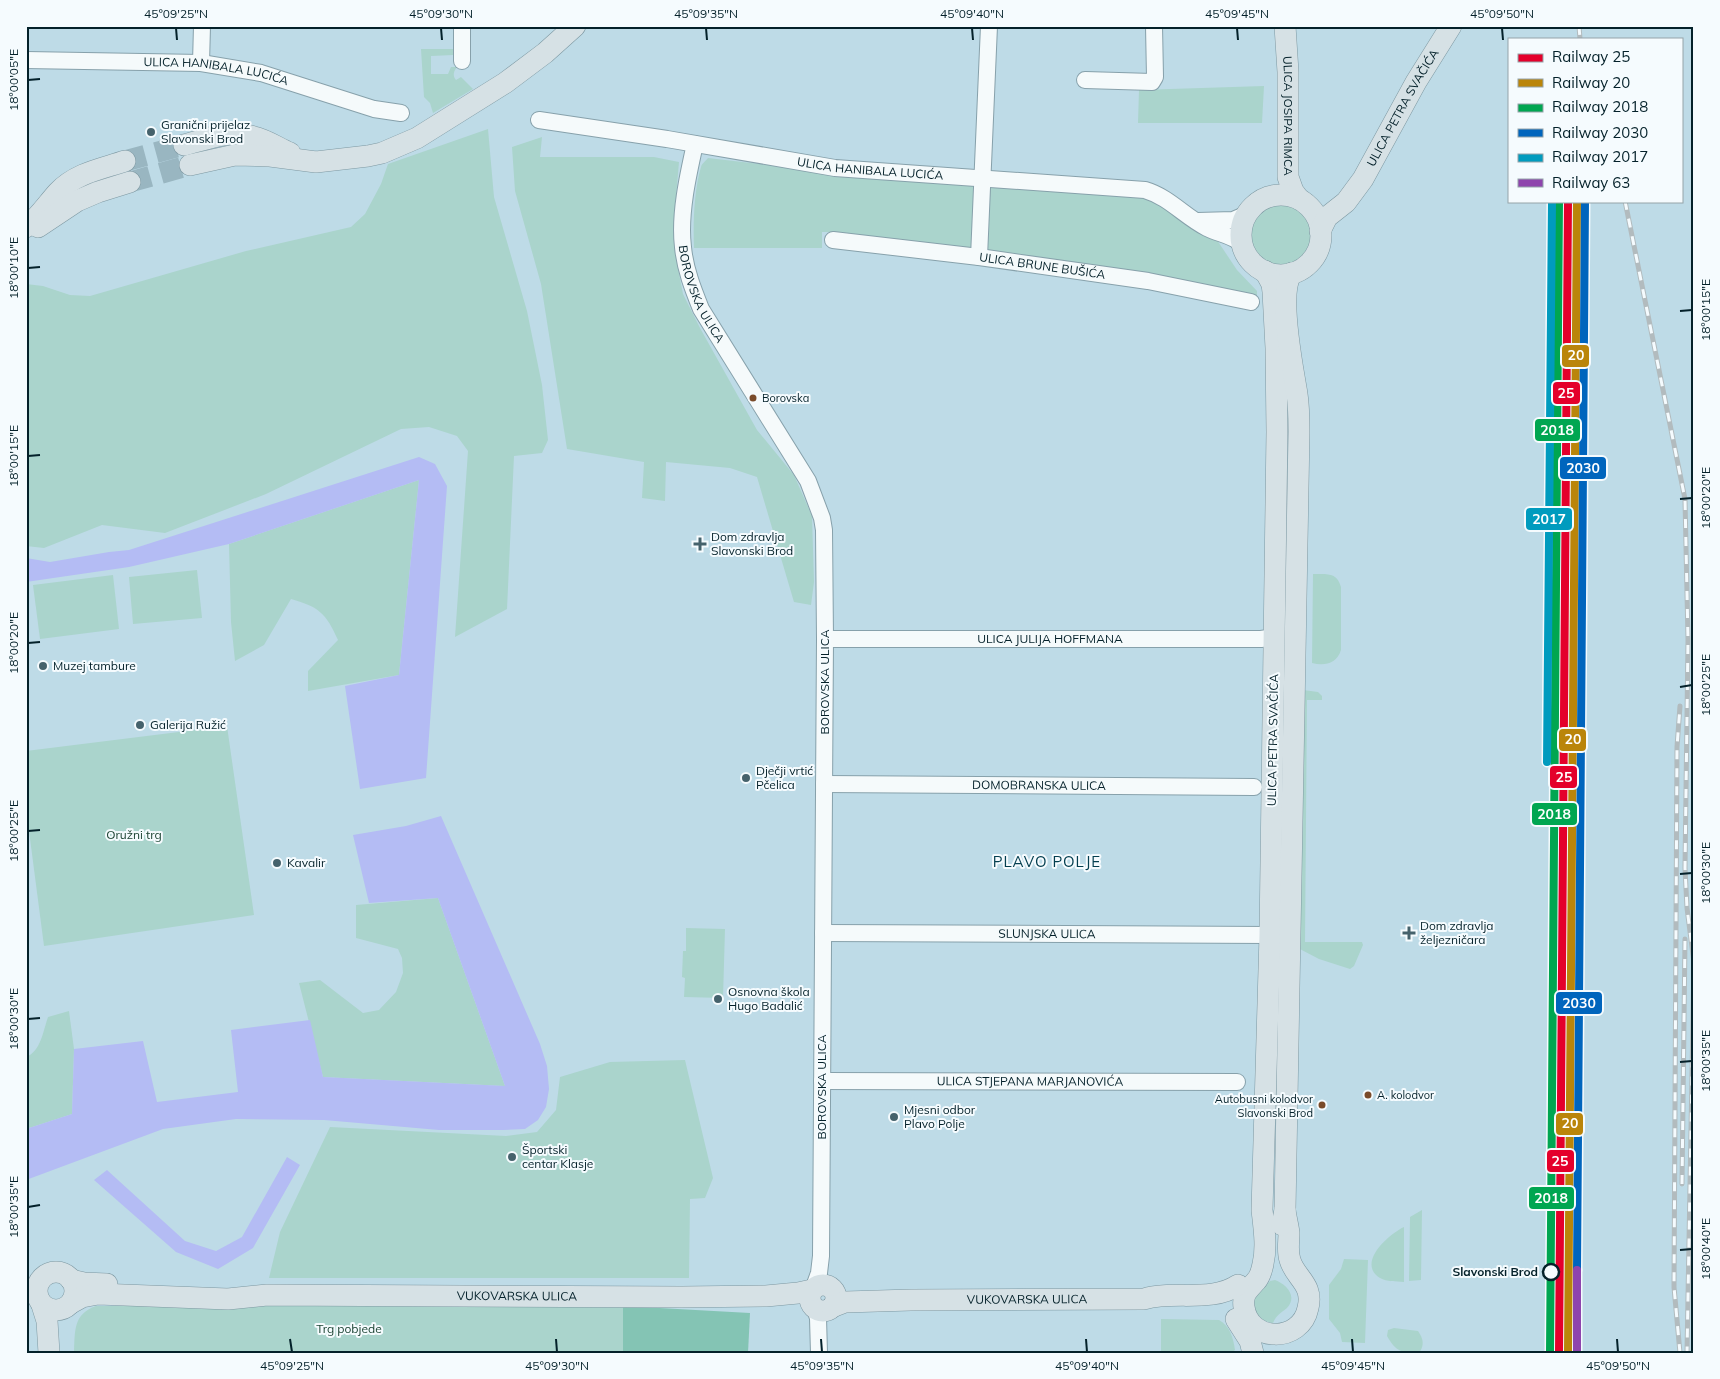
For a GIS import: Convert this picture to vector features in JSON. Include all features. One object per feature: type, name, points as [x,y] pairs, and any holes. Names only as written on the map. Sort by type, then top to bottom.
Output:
[{"type":"main road","points":[[190,166],[235,155],[270,156],[325,162],[368,156],[391,150],[417,138],[505,83],[545,53],[575,26]]},
{"type":"main road","name":"ULICA PETRA SVAČIĆA","points":[[1320,231],[1327,217],[1346,202],[1370,168],[1416,82],[1451,26]]},
{"type":"main road","name":"ULICA JOSIPA RIMCA","points":[[1268,197],[1275,184],[1276,177],[1278,76],[1285,28]]},
{"type":"main road","name":"ULICA JOSIPA RIMCA","points":[[1285,28],[1288,72],[1288,177],[1293,191],[1301,200]]},
{"type":"main road","points":[[184,145],[225,135],[242,134],[263,140],[309,161]]},
{"type":"main road","points":[[26,227],[59,192],[76,178],[125,161]]},
{"type":"main road","points":[[26,232],[36,228],[86,196],[130,182]]},
{"type":"main road","name":"ULICA PETRA SVAČIĆA","points":[[1301,200],[1315,204],[1326,202],[1353,190]]},
{"type":"main road","points":[[1278,195],[1289,196],[1301,200],[1312,210],[1320,231],[1320,239],[1313,257],[1307,264],[1292,273],[1274,274],[1255,265],[1247,255],[1242,244],[1242,228],[1247,214],[1253,206],[1268,197],[1278,195]]},
{"type":"main road","name":"ULICA PETRA SVAČIĆA","points":[[1246,1321],[1232,1299],[1251,1276],[1265,1247],[1262,1210],[1270,935],[1277,432],[1273,292],[1272,284],[1265,271]]},
{"type":"main road","name":"ULICA PETRA SVAČIĆA","points":[[1285,1210],[1299,432],[1299,412],[1290,350],[1286,302],[1287,282],[1292,273]]},
{"type":"main road","points":[[1282,1343],[1286,1321],[1296,1313],[1300,1303],[1298,1289],[1287,1276],[1284,1269],[1281,1251],[1285,1210]]},
{"type":"main road","points":[[1282,1343],[1303,1320],[1309,1307],[1309,1299],[1304,1283],[1290,1259],[1285,1210]]},
{"type":"main road","points":[[26,1270],[42,1273],[62,1273],[71,1280],[75,1292],[60,1325],[57,1353]]},
{"type":"main road","points":[[1251,1276],[1275,1270],[1287,1276]]},
{"type":"main road","points":[[49,1353],[48,1321],[35,1293],[40,1281],[50,1273]]},
{"type":"main road","name":"VUKOVARSKA ULICA","points":[[69,1305],[82,1297],[98,1294],[228,1299],[267,1294],[766,1296],[793,1300],[822,1297],[843,1292],[911,1300],[1144,1299],[1163,1295],[1217,1294],[1231,1289],[1251,1276]]},
{"type":"main road","name":"VUKOVARSKA ULICA","points":[[71,1280],[84,1283],[227,1287],[267,1294]]},
{"type":"main road","points":[[35,1293],[54,1310],[69,1305]]},
{"type":"main road","name":"VUKOVARSKA ULICA","points":[[1144,1299],[1160,1304],[1218,1307],[1246,1321],[1282,1343]]},
{"type":"main road","points":[[1253,1353],[1250,1341],[1235,1318],[1246,1321],[1260,1341],[1261,1353]]},
{"type":"street","points":[[201,64],[202,26]]},
{"type":"street","points":[[462,26],[462,61]]},
{"type":"street","points":[[979,257],[989,26]]},
{"type":"street","points":[[1085,80],[1152,82],[1155,78],[1154,26]]},
{"type":"street","name":"ULICA HANIBALA LUCIĆA","points":[[26,60],[201,64],[261,73],[374,109],[401,113]]},
{"type":"street","name":"ULICA HANIBALA LUCIĆA","points":[[539,120],[835,168],[1145,190],[1163,197],[1208,229],[1230,236],[1242,244]]},
{"type":"street","name":"BOROVSKA ULICA","points":[[695,144],[687,185],[682,232],[682,246],[692,288],[701,309],[808,481],[822,518],[824,530],[821,1256],[819,1273],[822,1297]]},
{"type":"street","points":[[1195,221],[1233,220],[1247,214]]},
{"type":"street","name":"ULICA BRUNE BUŠIĆA","points":[[833,240],[979,257],[1148,281],[1251,302]]},
{"type":"street","name":"ULICA JULIJA HOFFMANA","points":[[825,639],[1261,639],[1275,636]]},
{"type":"street","name":"DOMOBRANSKA ULICA","points":[[824,784],[1254,787]]},
{"type":"street","name":"SLUNJSKA ULICA","points":[[823,933],[1270,935]]},
{"type":"street","name":"ULICA STJEPANA MARJANOVIĆA","points":[[822,1081],[1237,1082]]},
{"type":"street","points":[[819,1345],[818,1318],[822,1297]]},
{"type":"green space","points":[[421,49],[456,49],[453,55],[431,56],[431,74],[448,74],[451,67],[457,67],[454,73],[456,80],[461,77],[473,89],[433,113],[430,103],[424,97]]},
{"type":"green space","points":[[1264,86],[1262,123],[1138,123],[1139,90]]},
{"type":"green space","points":[[488,129],[494,197],[527,311],[542,385],[548,440],[542,453],[514,456],[507,609],[455,637],[468,451],[457,436],[429,427],[401,429],[266,494],[165,533],[102,525],[44,548],[26,546],[26,284],[43,286],[70,295],[90,296],[246,251],[351,227],[365,214],[381,184],[388,164]]},
{"type":"green space","points":[[542,137],[540,157],[654,157],[679,162],[674,220],[676,258],[683,294],[757,430],[794,475],[812,516],[814,582],[811,605],[794,602],[757,477],[730,468],[666,462],[665,501],[642,498],[644,462],[567,449],[541,284],[515,191],[512,147]]},
{"type":"green space","points":[[708,158],[871,177],[1136,195],[1153,200],[1217,240],[1237,270],[1257,291],[1257,297],[848,238],[835,232],[822,232],[822,248],[694,248],[695,196],[702,166]]},
{"type":"green space","points":[[1281,203],[1298,208],[1303,212],[1307,217],[1312,234],[1307,251],[1303,256],[1298,260],[1281,265],[1264,260],[1259,256],[1255,251],[1250,234],[1255,217],[1259,212],[1264,208]]},
{"type":"green space","points":[[419,480],[399,675],[308,691],[308,671],[338,640],[330,623],[321,612],[291,599],[264,645],[235,661],[231,622],[229,544]]},
{"type":"green space","points":[[197,570],[202,618],[133,624],[129,577]]},
{"type":"green space","points":[[1313,574],[1334,576],[1341,587],[1341,650],[1333,661],[1325,664],[1312,663]]},
{"type":"green space","points":[[113,575],[119,629],[40,639],[33,585]]},
{"type":"green space","points":[[1303,690],[1318,692],[1322,696],[1322,700],[1307,700],[1305,942],[1362,942],[1363,945],[1354,966],[1350,969],[1319,959],[1296,947]]},
{"type":"green space","name":"Oružni trg","points":[[227,726],[254,915],[44,946],[26,808],[26,751]]},
{"type":"green space","points":[[438,898],[505,1086],[323,1077],[299,983],[320,980],[363,1013],[379,1010],[396,992],[403,973],[402,958],[398,949],[356,938],[356,905]]},
{"type":"green space","points":[[686,928],[725,929],[723,998],[684,997],[685,978],[682,977],[683,951],[686,951]]},
{"type":"green space","points":[[69,1011],[74,1049],[72,1114],[26,1129],[26,1057],[38,1045],[48,1017]]},
{"type":"green space","name":"Športski centar Klasje","points":[[685,1060],[713,1178],[705,1198],[690,1199],[689,1278],[269,1278],[280,1232],[330,1127],[506,1136],[537,1132],[556,1110],[560,1077],[610,1062]]},
{"type":"green space","points":[[1422,1210],[1421,1280],[1409,1281],[1410,1217]]},
{"type":"green space","points":[[1404,1227],[1404,1282],[1380,1278],[1374,1272],[1372,1265],[1373,1257],[1383,1242]]},
{"type":"green space","points":[[1344,1259],[1368,1260],[1365,1343],[1342,1342],[1340,1333],[1329,1319],[1329,1285],[1341,1269]]},
{"type":"green space","points":[[1275,1280],[1287,1287],[1291,1299],[1287,1308],[1277,1316],[1273,1323],[1264,1321],[1252,1309],[1255,1293],[1264,1288],[1270,1281]]},
{"type":"green space","name":"Trg pobjede","points":[[96,1306],[623,1306],[623,1353],[74,1353],[75,1331],[79,1319],[88,1309]]},
{"type":"green space","points":[[623,1306],[750,1313],[748,1353],[623,1353]]},
{"type":"green space","points":[[1161,1319],[1219,1320],[1226,1325],[1230,1332],[1235,1350],[1231,1353],[1161,1353]]},
{"type":"green space","points":[[1394,1328],[1418,1331],[1423,1342],[1419,1353],[1404,1352],[1393,1345],[1387,1336],[1388,1330]]},
{"type":"water","points":[[419,457],[435,464],[447,486],[426,778],[360,789],[345,686],[399,675],[419,480],[229,544],[129,567],[26,582],[26,558],[50,562],[129,550]]},
{"type":"water","points":[[441,816],[540,1044],[547,1066],[549,1089],[546,1107],[538,1120],[525,1129],[439,1130],[324,1120],[236,1119],[163,1129],[26,1180],[26,1129],[72,1114],[74,1049],[143,1041],[157,1102],[238,1092],[231,1030],[310,1020],[323,1077],[505,1086],[438,898],[369,903],[353,835],[406,826]]},
{"type":"water","points":[[287,1157],[300,1165],[253,1248],[218,1269],[176,1252],[94,1180],[107,1170],[185,1241],[216,1251],[242,1237]]},
{"type":"tunnel","points":[[125,161],[184,145]]},
{"type":"tunnel","points":[[130,182],[190,165]]},
{"type":"railway","points":[[1579,26],[1580,38]]},
{"type":"railway","points":[[1625,202],[1685,499],[1688,640],[1685,868],[1687,908],[1694,963],[1687,1353]]},
{"type":"railway","points":[[1680,706],[1677,747],[1674,1287],[1680,1353]]},
{"type":"railway","points":[[1551,1353],[1556,762]]},
{"type":"railway","points":[[1682,1184],[1685,939]]},
{"type":"rail line","name":"2017","points":[[1547,762],[1552,202]]},
{"type":"rail line","name":"2018","points":[[1550,1353],[1559,202]]},
{"type":"rail line","name":"25","points":[[1559,1353],[1568,202]]},
{"type":"rail line","name":"20","points":[[1568,1353],[1577,202]]},
{"type":"rail line","name":"2030","points":[[1577,1270],[1585,202]]},
{"type":"rail line","name":"63","points":[[1577,1270],[1577,1353]]},
{"type":"place","name":"Granični prijelaz Slavonski Brod","points":[[151,132]]},
{"type":"place","name":"Borovska","points":[[753,398]]},
{"type":"place","name":"Dom zdravlja Slavonski Brod","points":[[700,544]]},
{"type":"place","name":"Muzej tambure","points":[[43,666]]},
{"type":"place","name":"Galerija Ružić","points":[[140,725]]},
{"type":"place","name":"Dječji vrtić Pčelica","points":[[746,778]]},
{"type":"place","name":"Kavalir","points":[[277,863]]},
{"type":"place","name":"Dom zdravlja željezničara","points":[[1409,933]]},
{"type":"place","name":"Osnovna škola Hugo Badalić","points":[[718,999]]},
{"type":"place","name":"A. kolodvor","points":[[1368,1095]]},
{"type":"place","name":"Autobusni kolodvor Slavonski Brod","points":[[1322,1105]]},
{"type":"place","name":"Mjesni odbor Plavo Polje","points":[[894,1117]]},
{"type":"place","name":"Športski centar Klasje","points":[[512,1157]]},
{"type":"place","name":"Slavonski Brod","points":[[1551,1272]]},
{"type":"district","name":"PLAVO POLJE","points":[[1047,862]]}]
